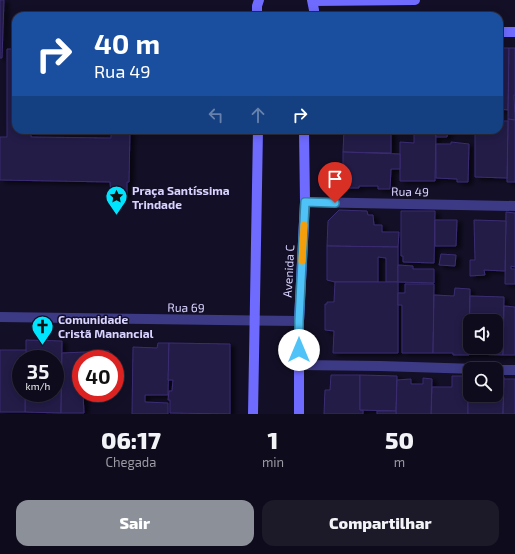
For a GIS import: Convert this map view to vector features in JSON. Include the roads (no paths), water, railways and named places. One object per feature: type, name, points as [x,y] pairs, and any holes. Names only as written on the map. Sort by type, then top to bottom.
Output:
[{"type":"street","points":[[257,12],[259,0]]},
{"type":"street","points":[[314,12],[312,1],[415,0]]},
{"type":"street","points":[[503,32],[515,32]]},
{"type":"street","points":[[254,414],[258,134]]},
{"type":"street","name":"Avenida C","points":[[299,414],[299,321],[305,202],[304,134]]},
{"type":"street","name":"Rua 49","points":[[305,202],[515,206]]},
{"type":"street","name":"Rua 69","points":[[0,317],[299,321]]},
{"type":"street","points":[[299,365],[463,369]]},
{"type":"street","points":[[503,370],[515,370]]},
{"type":"place","name":"Praça Santíssima Trindade","points":[[117,216]]},
{"type":"place","name":"Comunidade Cristã Manancial","points":[[43,346]]}]
